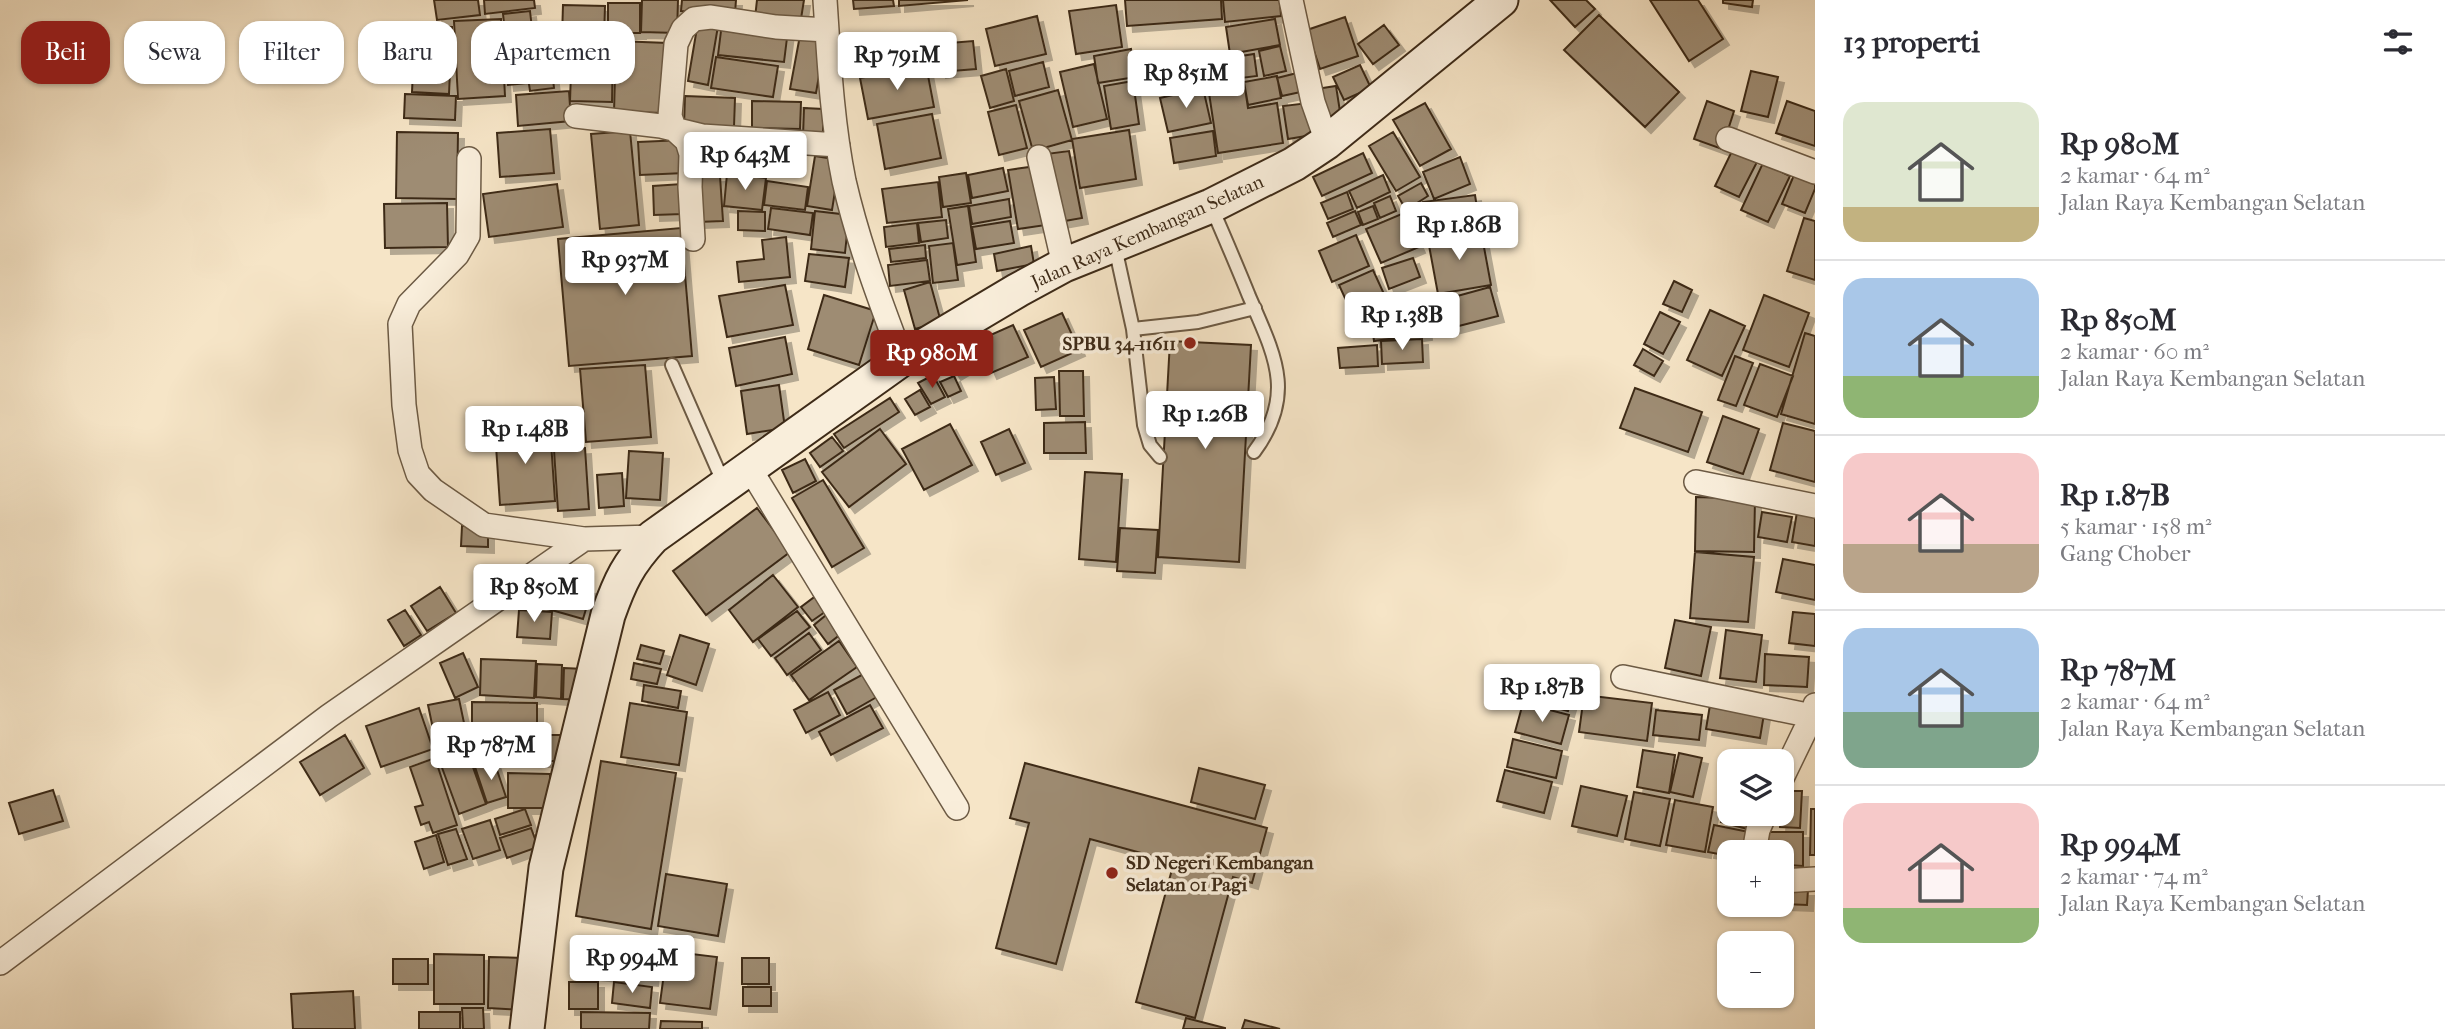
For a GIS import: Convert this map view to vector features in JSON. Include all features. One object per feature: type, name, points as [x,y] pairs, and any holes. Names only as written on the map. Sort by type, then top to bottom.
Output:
[{"type":"main road","name":"Jalan Raya Kembangan Selatan","points":[[527,1029],[546,869],[608,615],[622,578],[634,557],[653,537],[902,359],[1064,265],[1211,206],[1294,164],[1327,142],[1501,0]]},
{"type":"street","points":[[825,0],[838,145],[845,182],[871,276],[902,359]]},
{"type":"street","points":[[1291,0],[1314,102],[1327,142]]},
{"type":"street","points":[[693,239],[691,154],[687,141],[675,130],[670,116],[676,44],[683,29],[694,19],[711,17],[776,27],[827,30]]},
{"type":"street","points":[[576,116],[702,136],[838,145]]},
{"type":"street","points":[[1728,139],[1815,172]]},
{"type":"street","points":[[1039,157],[1064,265]]},
{"type":"street","points":[[469,159],[468,236],[457,255],[409,304],[400,324],[404,405],[410,450],[418,474],[433,490],[484,525],[584,539],[653,537]]},
{"type":"street","points":[[737,475],[957,808]]},
{"type":"street","points":[[1696,482],[1815,506]]},
{"type":"street","points":[[0,963],[329,716],[584,539]]},
{"type":"street","points":[[1623,677],[1814,711],[1794,753]]},
{"type":"street","points":[[1794,880],[1815,879]]},
{"type":"lane","points":[[1211,206],[1274,352],[1278,380],[1276,413],[1268,434],[1254,452]]},
{"type":"lane","points":[[1115,245],[1133,330],[1144,425],[1150,445],[1160,457]]},
{"type":"lane","points":[[1133,330],[1199,322],[1255,308]]},
{"type":"lane","points":[[672,365],[737,475]]},
{"type":"building","points":[[434,0],[478,0],[480,15],[437,20]]},
{"type":"building","points":[[484,0],[534,0],[535,8],[485,14]]},
{"type":"building","points":[[642,0],[678,0],[677,33],[641,32]]},
{"type":"building","points":[[682,0],[736,0],[735,13],[681,11]]},
{"type":"building","points":[[757,0],[804,0],[800,25],[755,18]]},
{"type":"building","points":[[853,0],[893,0],[894,6],[854,9]]},
{"type":"building","points":[[899,0],[968,0],[899,6]]},
{"type":"building","points":[[1125,0],[1221,0],[1222,19],[1127,26]]},
{"type":"building","points":[[1223,0],[1280,0],[1281,16],[1225,22]]},
{"type":"building","points":[[1550,0],[1586,0],[1595,9],[1575,27]]},
{"type":"building","points":[[1650,0],[1698,0],[1723,39],[1689,61]]},
{"type":"building","points":[[1723,0],[1753,0],[1752,7],[1723,3]]},
{"type":"building","points":[[608,3],[640,3],[640,33],[635,33],[635,21],[608,21]]},
{"type":"building","points":[[563,5],[605,6],[605,21],[562,21]]},
{"type":"building","points":[[1116,5],[1122,47],[1076,54],[1069,11]]},
{"type":"building","points":[[530,11],[531,21],[504,21],[503,14]]},
{"type":"building","points":[[1599,15],[1679,92],[1645,127],[1564,50]]},
{"type":"building","points":[[1037,16],[1046,54],[995,66],[986,29]]},
{"type":"building","points":[[1345,17],[1358,56],[1320,69],[1307,30]]},
{"type":"building","points":[[501,19],[471,21],[471,84],[504,84],[505,96],[458,99],[457,21],[454,21]]},
{"type":"building","points":[[1275,19],[1280,45],[1230,54],[1226,27]]},
{"type":"building","points":[[698,22],[718,26],[708,85],[688,81]]},
{"type":"building","points":[[722,23],[788,30],[784,62],[718,55]]},
{"type":"building","points":[[1384,25],[1399,45],[1373,64],[1358,44]]},
{"type":"building","points":[[801,30],[826,35],[816,93],[790,89]]},
{"type":"building","points":[[973,41],[976,69],[940,72],[938,44]]},
{"type":"building","points":[[635,42],[668,43],[667,113],[614,112],[615,84],[635,84]]},
{"type":"building","points":[[1280,46],[1286,71],[1264,76],[1259,51]]},
{"type":"building","points":[[1131,49],[1136,77],[1098,83],[1094,56]]},
{"type":"building","points":[[1254,54],[1257,76],[1225,80],[1222,59]]},
{"type":"building","points":[[716,57],[778,66],[773,97],[711,88]]},
{"type":"building","points":[[1043,62],[1049,87],[1015,96],[1009,71]]},
{"type":"building","points":[[1094,64],[1107,119],[1073,127],[1060,72]]},
{"type":"building","points":[[926,65],[934,107],[868,119],[860,78]]},
{"type":"building","points":[[1360,65],[1371,88],[1344,100],[1333,77]]},
{"type":"building","points":[[1006,69],[1014,101],[990,108],[981,76]]},
{"type":"building","points":[[1305,71],[1310,90],[1282,96],[1277,78]]},
{"type":"building","points":[[1751,71],[1778,77],[1768,117],[1741,111]]},
{"type":"building","points":[[1277,76],[1281,98],[1248,105],[1244,82]]},
{"type":"building","points":[[1133,81],[1139,124],[1111,129],[1104,86]]},
{"type":"building","points":[[412,84],[449,84],[449,94],[412,92]]},
{"type":"building","points":[[529,84],[554,84],[554,88],[530,91]]},
{"type":"building","points":[[571,84],[612,84],[612,102],[570,101]]},
{"type":"building","points":[[1336,86],[1341,118],[1321,121],[1316,89]]},
{"type":"building","points":[[1203,88],[1211,123],[1168,132],[1160,98]]},
{"type":"building","points":[[1245,88],[1248,108],[1277,103],[1283,143],[1218,153],[1209,93]]},
{"type":"building","points":[[1058,90],[1072,140],[1033,151],[1019,101]]},
{"type":"building","points":[[569,91],[571,121],[518,126],[516,95]]},
{"type":"building","points":[[405,94],[456,96],[455,120],[404,118]]},
{"type":"building","points":[[685,96],[735,98],[734,127],[684,126]]},
{"type":"building","points":[[752,101],[801,102],[800,129],[752,128]]},
{"type":"building","points":[[1707,101],[1734,111],[1722,149],[1694,139]]},
{"type":"building","points":[[1787,101],[1815,111],[1815,146],[1776,133]]},
{"type":"building","points":[[1308,103],[1312,135],[1288,139],[1283,106]]},
{"type":"building","points":[[1425,103],[1451,149],[1420,166],[1393,120]]},
{"type":"building","points":[[1016,105],[1027,148],[999,155],[988,112]]},
{"type":"building","points":[[804,108],[823,109],[823,137],[803,136]]},
{"type":"building","points":[[932,114],[941,158],[885,169],[877,124]]},
{"type":"building","points":[[550,129],[554,173],[500,177],[497,133]]},
{"type":"building","points":[[1129,130],[1136,179],[1080,188],[1072,139]]},
{"type":"building","points":[[630,131],[639,225],[600,229],[591,134]]},
{"type":"building","points":[[1213,131],[1216,156],[1174,163],[1170,138]]},
{"type":"building","points":[[397,132],[458,133],[457,199],[396,198]]},
{"type":"building","points":[[1393,132],[1420,177],[1396,191],[1369,146]]},
{"type":"building","points":[[683,140],[685,173],[640,175],[638,142]]},
{"type":"building","points":[[741,142],[768,142],[768,160],[741,160]]},
{"type":"building","points":[[737,143],[737,171],[715,171],[715,144]]},
{"type":"building","points":[[1069,151],[1082,218],[1059,222],[1046,154]]},
{"type":"building","points":[[1732,151],[1757,162],[1739,197],[1715,186]]},
{"type":"building","points":[[1363,153],[1372,173],[1322,196],[1313,177]]},
{"type":"building","points":[[815,156],[840,160],[832,210],[807,206]]},
{"type":"building","points":[[1460,157],[1470,184],[1434,199],[1423,172]]},
{"type":"building","points":[[1763,163],[1790,176],[1768,222],[1741,210]]},
{"type":"building","points":[[1037,166],[1046,225],[1018,229],[1008,170]]},
{"type":"building","points":[[1003,168],[1008,191],[972,198],[968,175]]},
{"type":"building","points":[[1796,170],[1815,178],[1815,189],[1805,213],[1782,204]]},
{"type":"building","points":[[966,173],[971,203],[943,207],[939,177]]},
{"type":"building","points":[[727,174],[766,178],[762,210],[724,206]]},
{"type":"building","points":[[1383,175],[1390,192],[1357,208],[1349,191]]},
{"type":"building","points":[[720,176],[723,221],[698,222],[695,177]]},
{"type":"building","points":[[767,181],[808,187],[805,210],[764,205]]},
{"type":"building","points":[[938,182],[942,217],[887,223],[882,189]]},
{"type":"building","points":[[1421,183],[1428,196],[1406,210],[1398,196]]},
{"type":"building","points":[[557,184],[563,227],[489,237],[483,194]]},
{"type":"building","points":[[682,184],[683,214],[654,215],[653,186]]},
{"type":"building","points":[[1347,192],[1353,209],[1328,219],[1321,203]]},
{"type":"building","points":[[1475,195],[1480,227],[1427,235],[1423,202]]},
{"type":"building","points":[[1390,196],[1396,211],[1380,218],[1374,203]]},
{"type":"building","points":[[1009,199],[1011,217],[972,224],[969,206]]},
{"type":"building","points":[[447,203],[448,247],[385,248],[384,204]]},
{"type":"building","points":[[968,206],[976,262],[957,265],[948,209]]},
{"type":"building","points":[[1373,206],[1378,219],[1363,225],[1358,212]]},
{"type":"building","points":[[771,208],[813,213],[810,235],[768,229]]},
{"type":"building","points":[[738,211],[765,212],[765,231],[738,230]]},
{"type":"building","points":[[815,211],[849,215],[845,253],[811,249]]},
{"type":"building","points":[[1355,211],[1361,225],[1333,237],[1327,223]]},
{"type":"building","points":[[1404,213],[1419,247],[1381,263],[1366,229]]},
{"type":"building","points":[[1804,218],[1815,221],[1815,280],[1787,271]]},
{"type":"building","points":[[946,220],[948,238],[921,242],[918,223]]},
{"type":"building","points":[[1010,221],[1014,243],[976,249],[972,227]]},
{"type":"building","points":[[917,223],[919,243],[886,247],[884,227]]},
{"type":"building","points":[[681,228],[692,356],[569,366],[558,239]]},
{"type":"building","points":[[1481,231],[1491,285],[1438,294],[1428,240]]},
{"type":"building","points":[[1356,235],[1369,266],[1332,282],[1319,251]]},
{"type":"building","points":[[786,237],[790,277],[739,282],[737,262],[764,259],[762,240]]},
{"type":"building","points":[[953,243],[958,280],[933,283],[929,246]]},
{"type":"building","points":[[925,245],[926,258],[891,262],[889,249]]},
{"type":"building","points":[[1031,246],[1034,264],[997,271],[994,254]]},
{"type":"building","points":[[809,254],[849,258],[845,287],[805,281]]},
{"type":"building","points":[[1413,258],[1420,277],[1389,289],[1382,268]]},
{"type":"building","points":[[927,260],[930,281],[890,286],[888,265]]},
{"type":"building","points":[[1373,270],[1384,294],[1350,309],[1339,285]]},
{"type":"building","points":[[1674,281],[1692,290],[1682,312],[1663,304]]},
{"type":"building","points":[[930,282],[941,322],[915,329],[904,290]]},
{"type":"building","points":[[785,285],[793,325],[727,337],[719,296]]},
{"type":"building","points":[[1490,287],[1498,316],[1447,329],[1439,301]]},
{"type":"building","points":[[824,295],[876,311],[859,365],[808,349]]},
{"type":"building","points":[[1764,295],[1809,313],[1789,367],[1743,350]]},
{"type":"building","points":[[1422,303],[1426,334],[1374,341],[1370,310]]},
{"type":"building","points":[[1710,310],[1745,326],[1722,376],[1687,360]]},
{"type":"building","points":[[1660,312],[1680,322],[1663,354],[1644,344]]},
{"type":"building","points":[[1062,313],[1079,350],[1041,367],[1024,330]]},
{"type":"building","points":[[1013,325],[1028,357],[991,373],[977,341]]},
{"type":"building","points":[[1805,333],[1815,336],[1815,424],[1781,414]]},
{"type":"building","points":[[785,337],[792,374],[736,386],[729,348]]},
{"type":"building","points":[[1422,339],[1423,362],[1382,364],[1381,341]]},
{"type":"building","points":[[1170,341],[1251,345],[1239,562],[1158,557]]},
{"type":"building","points":[[1377,345],[1378,366],[1340,368],[1338,348]]},
{"type":"building","points":[[962,347],[972,364],[955,374],[945,357]]},
{"type":"building","points":[[1643,349],[1663,361],[1654,376],[1634,365]]},
{"type":"building","points":[[1735,356],[1753,363],[1736,406],[1718,400]]},
{"type":"building","points":[[1760,364],[1793,376],[1777,417],[1744,405]]},
{"type":"building","points":[[645,365],[651,437],[586,442],[580,369]]},
{"type":"building","points":[[1059,371],[1083,371],[1084,416],[1060,416]]},
{"type":"building","points":[[933,375],[945,397],[931,404],[918,383]]},
{"type":"building","points":[[954,376],[961,391],[948,397],[940,382]]},
{"type":"building","points":[[1054,377],[1056,409],[1036,410],[1035,378]]},
{"type":"building","points":[[779,385],[785,428],[747,434],[741,391]]},
{"type":"building","points":[[1635,388],[1702,412],[1688,452],[1620,428]]},
{"type":"building","points":[[920,390],[930,407],[915,415],[905,399]]},
{"type":"building","points":[[890,398],[899,412],[844,448],[834,434]]},
{"type":"building","points":[[1723,416],[1759,429],[1743,474],[1707,462]]},
{"type":"building","points":[[1085,422],[1086,453],[1044,453],[1044,423]]},
{"type":"building","points":[[1783,423],[1815,431],[1815,482],[1770,470]]},
{"type":"building","points":[[950,424],[972,465],[924,490],[902,449]]},
{"type":"building","points":[[550,427],[555,501],[500,505],[495,431]]},
{"type":"building","points":[[880,429],[906,464],[849,507],[822,472]]},
{"type":"building","points":[[1009,429],[1025,463],[996,475],[981,442]]},
{"type":"building","points":[[832,437],[843,451],[820,467],[810,453]]},
{"type":"building","points":[[585,448],[589,509],[558,511],[554,450]]},
{"type":"building","points":[[629,451],[663,453],[660,500],[626,498]]},
{"type":"building","points":[[805,459],[816,481],[793,493],[782,470]]},
{"type":"building","points":[[1085,472],[1122,474],[1116,562],[1079,559]]},
{"type":"building","points":[[622,473],[624,506],[599,508],[597,475]]},
{"type":"building","points":[[823,480],[864,548],[832,567],[792,498]]},
{"type":"building","points":[[1696,497],[1755,499],[1754,552],[1695,551]]},
{"type":"building","points":[[757,508],[790,552],[706,615],[673,571]]},
{"type":"building","points":[[1762,512],[1792,517],[1787,542],[1758,537]]},
{"type":"building","points":[[1797,512],[1815,515],[1815,546],[1792,542]]},
{"type":"building","points":[[462,526],[488,526],[488,547],[461,546]]},
{"type":"building","points":[[1120,528],[1158,530],[1155,573],[1117,571]]},
{"type":"building","points":[[1695,552],[1754,557],[1748,622],[1690,618]]},
{"type":"building","points":[[1783,559],[1815,565],[1815,600],[1776,592]]},
{"type":"building","points":[[773,575],[798,607],[753,642],[729,610]]},
{"type":"building","points":[[550,576],[592,589],[583,619],[541,607]]},
{"type":"building","points":[[440,587],[456,613],[427,631],[411,606]]},
{"type":"building","points":[[821,592],[832,607],[812,621],[801,607]]},
{"type":"building","points":[[405,610],[421,635],[404,646],[388,620]]},
{"type":"building","points":[[519,610],[552,612],[550,639],[517,637]]},
{"type":"building","points":[[797,611],[810,627],[771,656],[758,639]]},
{"type":"building","points":[[831,611],[846,630],[828,644],[814,625]]},
{"type":"building","points":[[1793,612],[1815,614],[1815,646],[1789,643]]},
{"type":"building","points":[[1675,620],[1711,627],[1701,676],[1665,668]]},
{"type":"building","points":[[1726,630],[1762,635],[1756,682],[1720,678]]},
{"type":"building","points":[[809,633],[821,650],[787,675],[775,658]]},
{"type":"building","points":[[680,635],[709,644],[696,685],[667,675]]},
{"type":"building","points":[[839,641],[857,667],[809,700],[791,675]]},
{"type":"building","points":[[641,645],[664,651],[660,664],[637,659]]},
{"type":"building","points":[[463,653],[478,687],[455,698],[440,663]]},
{"type":"building","points":[[1765,654],[1809,657],[1807,687],[1764,685]]},
{"type":"building","points":[[481,659],[536,661],[534,698],[480,695]]},
{"type":"building","points":[[634,663],[661,669],[657,684],[631,679]]},
{"type":"building","points":[[537,664],[562,665],[561,699],[536,697]]},
{"type":"building","points":[[564,668],[584,669],[583,700],[563,699]]},
{"type":"building","points":[[869,671],[882,694],[847,714],[834,690]]},
{"type":"building","points":[[1522,674],[1575,688],[1568,711],[1515,697]]},
{"type":"building","points":[[644,685],[681,691],[678,708],[642,701]]},
{"type":"building","points":[[828,692],[840,715],[806,733],[794,710]]},
{"type":"building","points":[[1584,695],[1652,703],[1647,741],[1579,732]]},
{"type":"building","points":[[459,699],[468,742],[437,748],[428,705]]},
{"type":"building","points":[[472,702],[537,703],[537,731],[472,731]]},
{"type":"building","points":[[630,703],[687,712],[679,765],[621,757]]},
{"type":"building","points":[[1523,703],[1569,715],[1561,744],[1515,732]]},
{"type":"building","points":[[870,705],[883,728],[831,755],[819,732]]},
{"type":"building","points":[[1710,705],[1764,714],[1760,738],[1706,729]]},
{"type":"building","points":[[419,708],[433,749],[381,767],[366,726]]},
{"type":"building","points":[[1656,710],[1702,715],[1699,740],[1653,735]]},
{"type":"building","points":[[345,735],[364,768],[320,795],[300,762]]},
{"type":"building","points":[[513,735],[562,735],[562,761],[513,761]]},
{"type":"building","points":[[1513,739],[1562,751],[1556,778],[1507,767]]},
{"type":"building","points":[[1643,750],[1675,755],[1669,793],[1637,787]]},
{"type":"building","points":[[1679,753],[1702,758],[1693,797],[1670,792]]},
{"type":"building","points":[[469,756],[486,804],[459,814],[441,765]]},
{"type":"building","points":[[435,758],[457,825],[433,833],[429,822],[421,825],[415,807],[423,805],[410,767]]},
{"type":"building","points":[[494,761],[506,797],[487,803],[475,767]]},
{"type":"building","points":[[601,761],[676,773],[651,929],[576,916]]},
{"type":"building","points":[[1025,763],[1267,828],[1252,883],[1233,877],[1195,1018],[1136,1002],[1174,862],[1090,839],[1056,964],[996,948],[1029,823],[1010,818]]},
{"type":"building","points":[[1199,768],[1265,785],[1255,819],[1191,802]]},
{"type":"building","points":[[1505,770],[1552,782],[1544,813],[1497,801]]},
{"type":"building","points":[[508,773],[550,774],[550,808],[508,808]]},
{"type":"building","points":[[1581,786],[1627,796],[1617,836],[1572,826]]},
{"type":"building","points":[[53,790],[63,821],[19,834],[9,803]]},
{"type":"building","points":[[1794,791],[1802,791],[1800,828],[1780,827],[1794,826]]},
{"type":"building","points":[[1634,792],[1670,799],[1660,846],[1625,839]]},
{"type":"building","points":[[1675,800],[1713,807],[1705,852],[1666,845]]},
{"type":"building","points":[[525,809],[531,825],[500,835],[495,819]]},
{"type":"building","points":[[1811,809],[1815,809],[1815,855],[1810,855]]},
{"type":"building","points":[[490,820],[500,850],[473,859],[462,829]]},
{"type":"building","points":[[1714,825],[1754,833],[1753,840],[1717,840],[1717,854],[1708,852]]},
{"type":"building","points":[[1736,826],[1752,826],[1751,830]]},
{"type":"building","points":[[531,828],[538,847],[507,858],[500,838]]},
{"type":"building","points":[[456,829],[467,859],[448,865],[438,834]]},
{"type":"building","points":[[1762,832],[1803,832],[1803,866],[1794,865],[1794,840],[1762,840]]},
{"type":"building","points":[[436,835],[444,862],[424,869],[415,842]]},
{"type":"building","points":[[666,874],[727,884],[718,936],[658,926]]},
{"type":"building","points":[[1794,890],[1808,890],[1807,905],[1794,904]]},
{"type":"building","points":[[598,937],[656,943],[652,980],[594,974]]},
{"type":"building","points":[[667,951],[717,957],[710,1009],[660,1003]]},
{"type":"building","points":[[434,954],[484,955],[484,1004],[434,1004]]},
{"type":"building","points":[[489,957],[524,958],[523,1010],[488,1008]]},
{"type":"building","points":[[742,958],[769,958],[769,984],[742,984]]},
{"type":"building","points":[[393,959],[428,959],[428,984],[393,984]]},
{"type":"building","points":[[569,982],[598,982],[598,1009],[569,1009]]},
{"type":"building","points":[[614,982],[652,987],[650,1008],[612,1003]]},
{"type":"building","points":[[743,987],[771,987],[771,1006],[743,1006]]},
{"type":"building","points":[[353,991],[355,1029],[293,1029],[291,994]]},
{"type":"building","points":[[462,1008],[483,1008],[484,1029],[463,1029]]},
{"type":"building","points":[[419,1012],[460,1012],[460,1029],[419,1029]]},
{"type":"building","points":[[581,1012],[650,1013],[649,1029],[581,1029]]},
{"type":"building","points":[[1186,1018],[1225,1028],[1225,1029],[1183,1029]]},
{"type":"building","points":[[1245,1020],[1280,1029],[1242,1029]]},
{"type":"building","points":[[661,1021],[702,1022],[702,1029],[660,1029]]},
{"type":"place","name":"SPBU 34-11611","points":[[1190,343]]},
{"type":"place","name":"SD Negeri Kembangan Selatan 01 Pagi","points":[[1112,873]]}]
